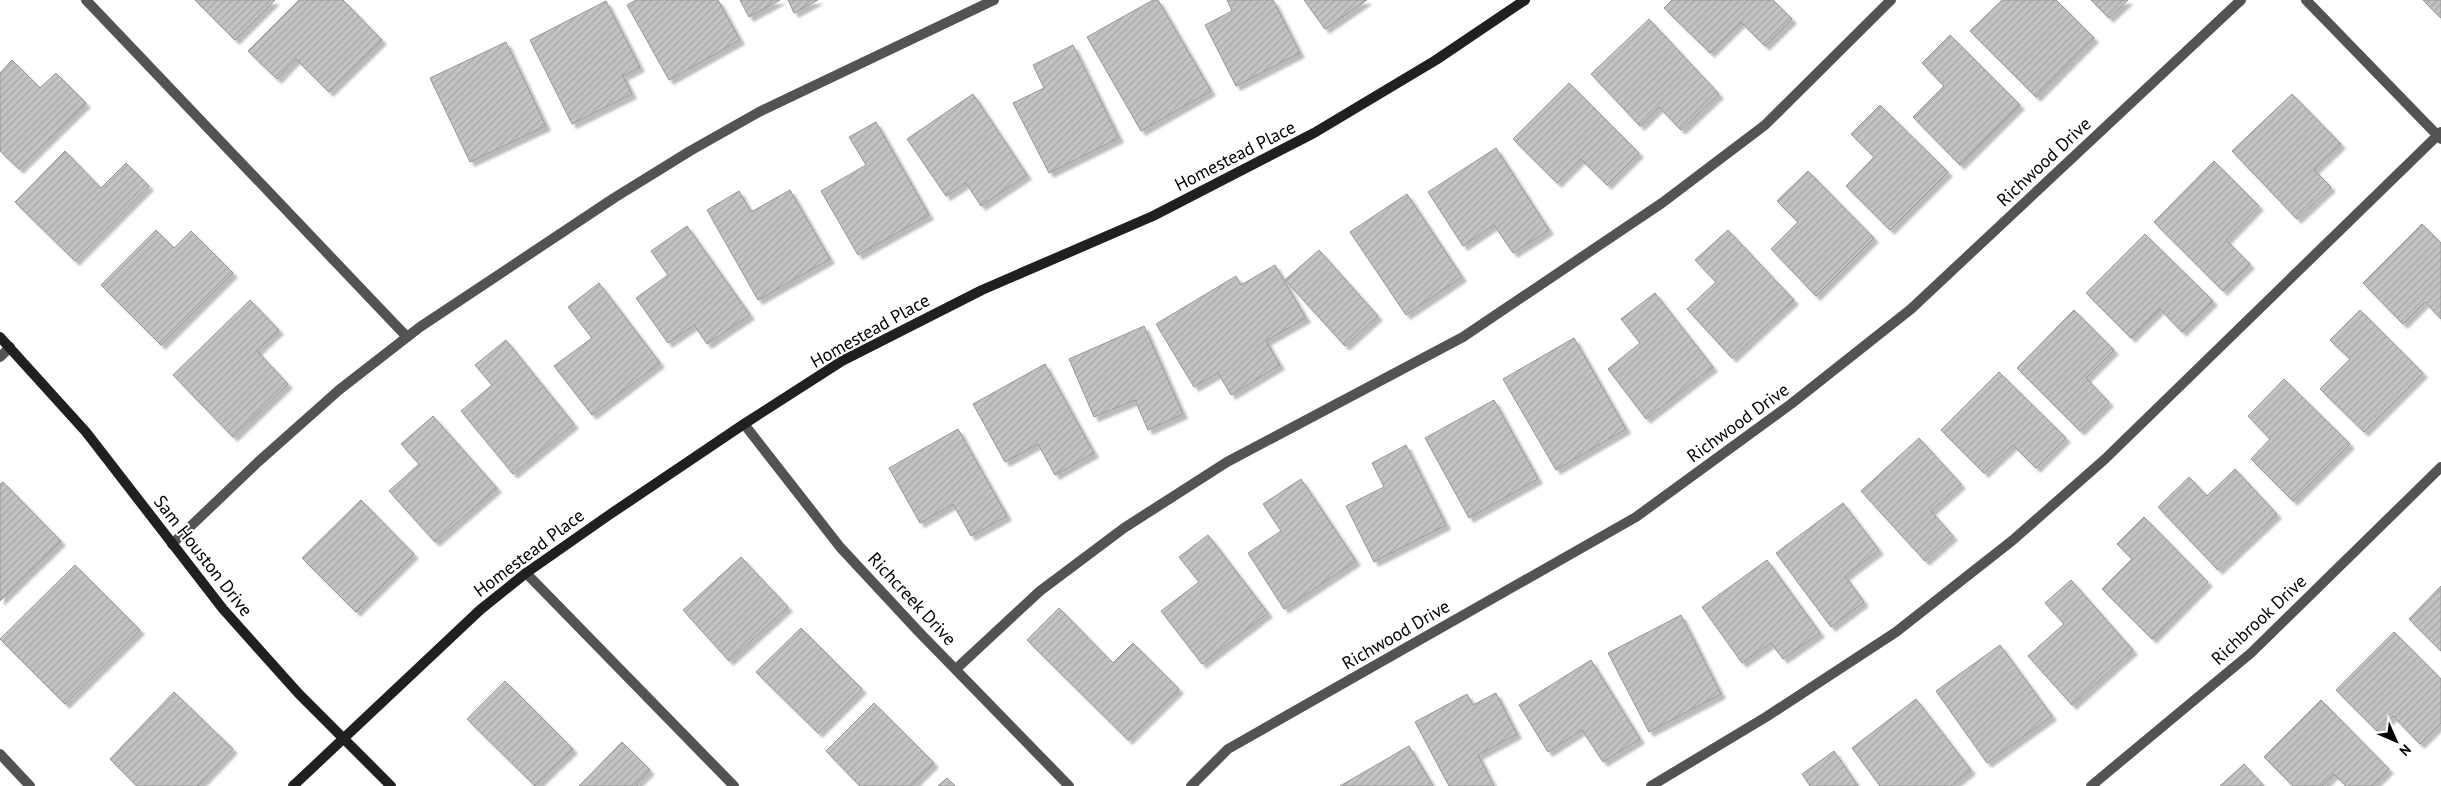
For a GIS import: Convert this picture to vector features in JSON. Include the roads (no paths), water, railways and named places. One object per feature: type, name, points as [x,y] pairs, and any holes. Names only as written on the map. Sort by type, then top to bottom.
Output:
[{"type":"street","points":[[86,0],[408,337]]},
{"type":"street","points":[[172,544],[258,462],[339,390],[408,337],[614,198],[690,151],[759,112],[994,0]]},
{"type":"street","name":"Homestead Place","points":[[293,786],[480,610],[526,573],[744,424],[842,361],[982,290],[1153,216],[1314,133],[1436,60],[1525,0]]},
{"type":"street","points":[[956,669],[1040,591],[1124,528],[1227,462],[1463,336],[1662,203],[1765,125],[1891,0]]},
{"type":"street","name":"Richwood Drive","points":[[1191,786],[1228,749],[1636,517],[1791,404],[1911,309],[2241,0]]},
{"type":"street","points":[[1650,786],[1766,717],[1896,632],[2013,540],[2105,460],[2440,136],[2306,0]]},
{"type":"street","name":"Sam Houston Drive","points":[[0,337],[86,432],[223,610],[299,694],[391,786]]},
{"type":"street","points":[[0,357],[10,347]]},
{"type":"street","name":"Richcreek Drive","points":[[744,424],[840,547],[1069,786]]},
{"type":"street","name":"Richbrook Drive","points":[[2091,786],[2250,653],[2441,467]]},
{"type":"street","points":[[526,573],[734,786]]},
{"type":"street","points":[[0,754],[30,786]]}]
